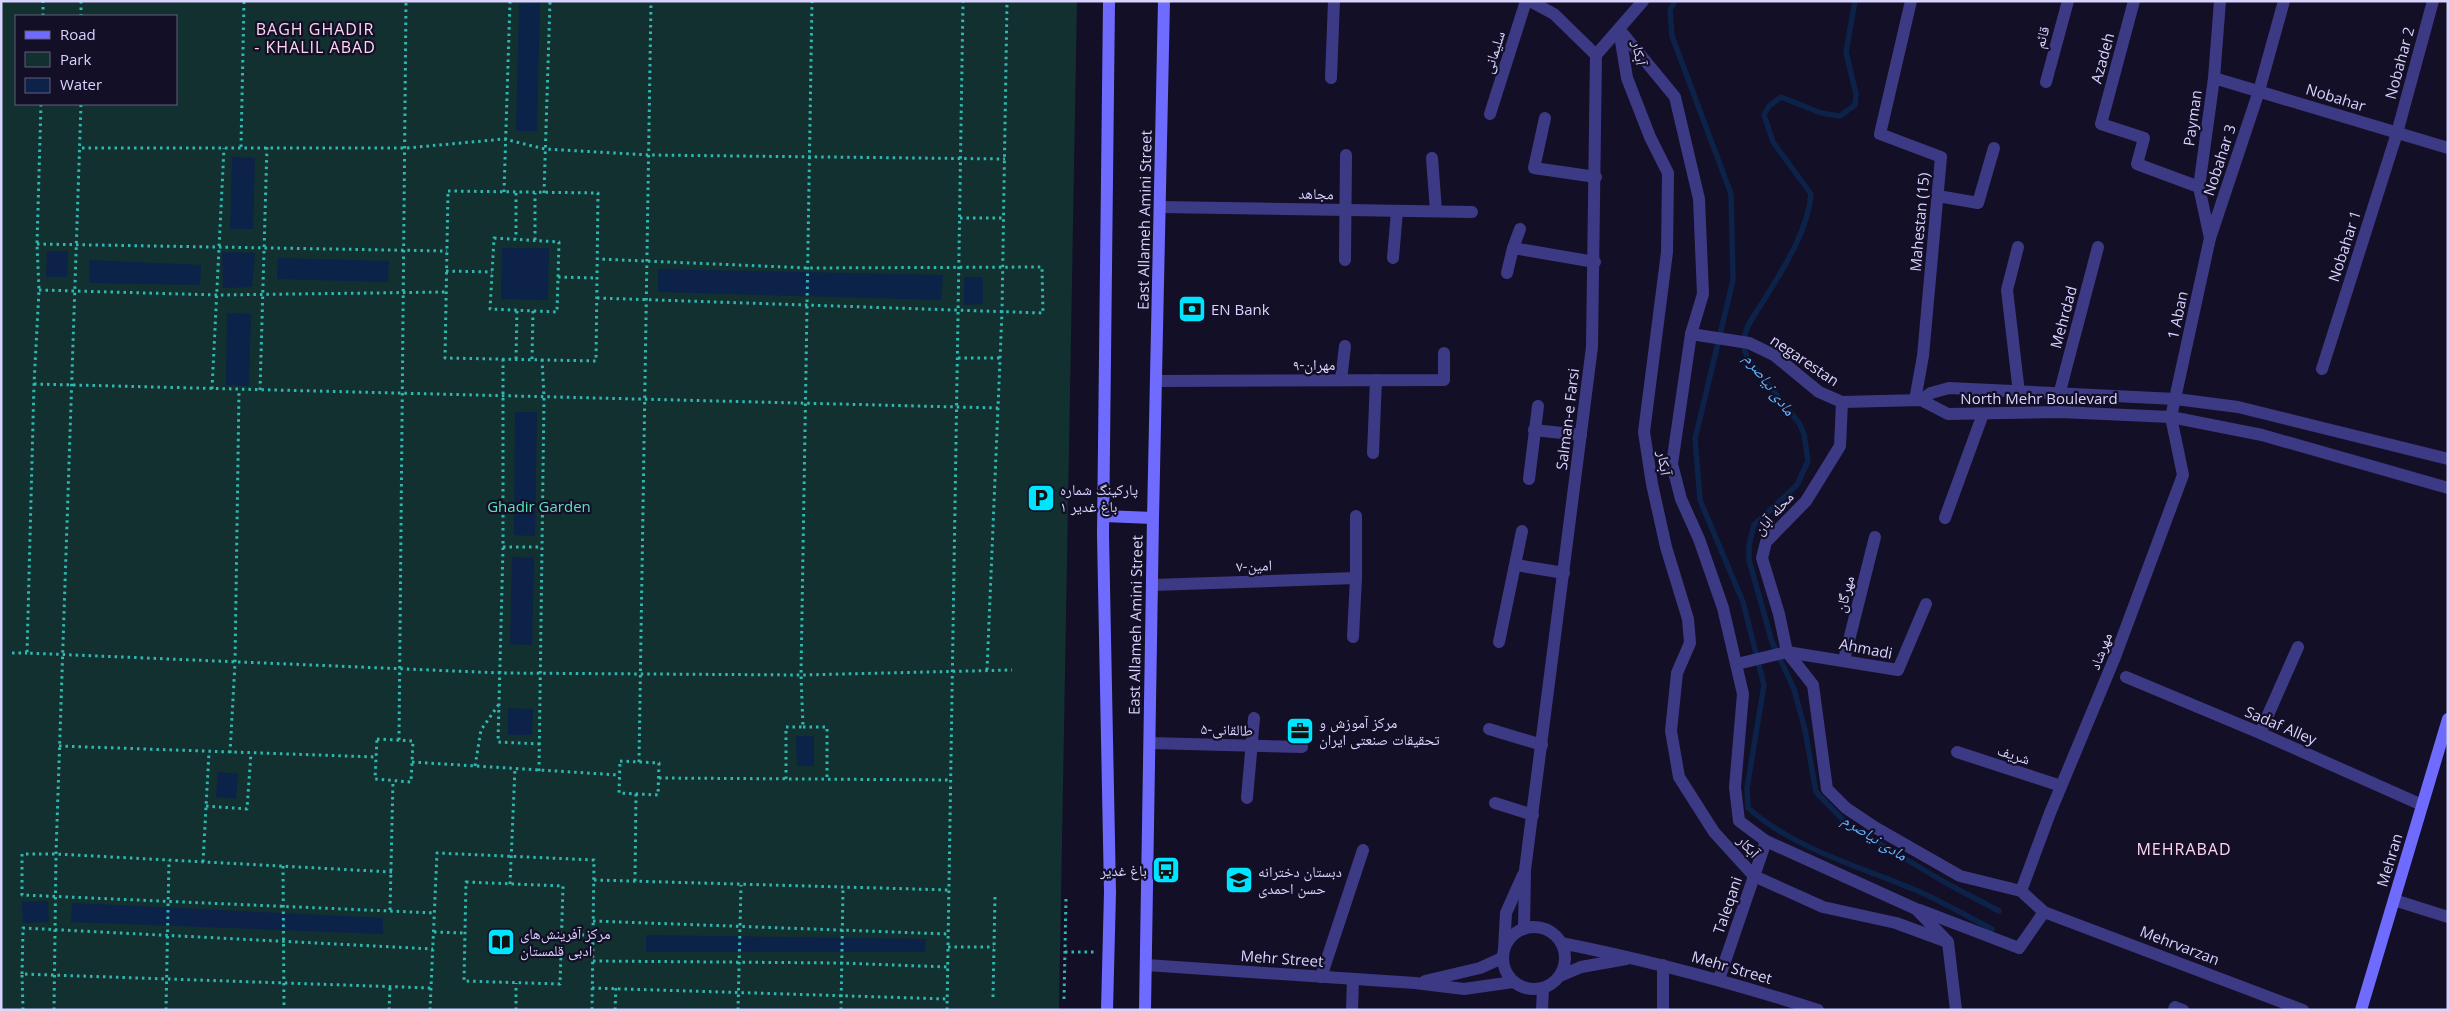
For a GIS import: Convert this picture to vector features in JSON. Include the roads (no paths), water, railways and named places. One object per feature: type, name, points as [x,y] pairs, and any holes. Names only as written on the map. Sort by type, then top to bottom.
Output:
[{"type":"main road","name":"East Allameh Amini Street","points":[[1107,1010],[1110,892],[1104,516],[1109,1]]},
{"type":"main road","name":"East Allameh Amini Street","points":[[1146,1010],[1153,518],[1164,1]]},
{"type":"main road","points":[[1104,516],[1153,518]]},
{"type":"main road","name":"Mehran","points":[[2361,1010],[2448,720]]},
{"type":"street","points":[[1331,78],[1334,1]]},
{"type":"street","points":[[1528,1],[1554,14],[1596,55],[1643,1]]},
{"type":"street","name":"سلیمانی","points":[[1490,114],[1528,1]]},
{"type":"street","name":"Mahestan (15)","points":[[1911,1],[1880,134],[1941,157],[1918,400]]},
{"type":"street","name":"قائم","points":[[2046,82],[2068,1]]},
{"type":"street","name":"Azadeh","points":[[2134,1],[2102,124],[2144,138],[2137,164],[2199,187]]},
{"type":"street","name":"Payman","points":[[2210,238],[2199,187],[2214,78],[2220,1]]},
{"type":"street","name":"Nobahar 3","points":[[2210,238],[2259,91],[2284,1]]},
{"type":"street","name":"Nobahar 2","points":[[2397,132],[2433,1]]},
{"type":"street","name":"آبکار","points":[[1620,29],[1675,97],[1699,199],[1703,294],[1691,334],[1672,464],[1681,498],[1699,539],[1723,608],[1743,694],[1741,740],[1735,787],[1739,821],[1766,841],[1916,909],[1948,942]]},
{"type":"street","name":"آبکار","points":[[1620,29],[1627,78],[1650,137],[1668,173],[1668,252],[1644,432],[1652,484],[1666,547],[1688,619],[1690,643],[1677,673],[1671,731],[1679,777],[1714,832],[1754,876],[1823,907],[1896,923],[1948,942]]},
{"type":"street","name":"Salman-e Farsi","points":[[1524,929],[1525,870],[1592,347],[1595,262],[1596,55]]},
{"type":"street","name":"Nobahar","points":[[2214,78],[2448,148]]},
{"type":"street","points":[[1545,118],[1534,168],[1596,177]]},
{"type":"street","name":"Nobahar 1","points":[[2322,369],[2397,132]]},
{"type":"street","points":[[1938,196],[1978,203],[1994,148]]},
{"type":"street","points":[[1345,260],[1346,155]]},
{"type":"street","points":[[1432,158],[1436,211]]},
{"type":"street","name":"مجاهد","points":[[1160,207],[1472,212]]},
{"type":"street","points":[[1393,258],[1397,211]]},
{"type":"street","points":[[1507,273],[1520,229]]},
{"type":"street","name":"1 Aban","points":[[2171,417],[2210,238]]},
{"type":"street","points":[[2018,247],[2007,290],[2019,393]]},
{"type":"street","name":"Mehrdad","points":[[2059,395],[2098,247]]},
{"type":"street","points":[[1513,248],[1595,262]]},
{"type":"street","name":"negarestan","points":[[1691,334],[1749,343],[1774,355],[1819,392],[1842,402]]},
{"type":"street","points":[[1341,380],[1345,346]]},
{"type":"street","name":"۹-مهران","points":[[1157,381],[1444,380],[1444,353]]},
{"type":"street","points":[[1373,453],[1376,380]]},
{"type":"street","name":"North Mehr Boulevard","points":[[1918,400],[1931,393],[1949,388],[2059,395],[2176,399],[2238,408],[2448,459]]},
{"type":"street","points":[[1842,402],[1918,400]]},
{"type":"street","name":"North Mehr Boulevard","points":[[1918,400],[1948,414],[2060,412],[2171,417],[2262,435],[2448,488]]},
{"type":"street","name":"محله آبان","points":[[1787,652],[1779,614],[1762,558],[1766,542],[1806,501],[1840,446],[1842,402]]},
{"type":"street","points":[[1529,479],[1538,406]]},
{"type":"street","points":[[1945,518],[1983,414]]},
{"type":"street","name":"مهرشاد","points":[[2021,891],[2061,786],[2115,657],[2183,475],[2171,417]]},
{"type":"street","points":[[1534,430],[1581,435]]},
{"type":"street","points":[[1353,637],[1356,578],[1356,516]]},
{"type":"street","points":[[1499,642],[1522,531]]},
{"type":"street","name":"مهرگان","points":[[1844,660],[1875,537]]},
{"type":"street","points":[[1516,565],[1564,573]]},
{"type":"street","name":"۷-امین","points":[[1153,585],[1356,578]]},
{"type":"street","name":"Ahmadi","points":[[1787,652],[1898,670],[1926,604]]},
{"type":"street","points":[[2260,733],[2298,647]]},
{"type":"street","points":[[1737,664],[1787,652],[1813,685],[1827,789],[1846,808],[1876,828],[1960,876],[2021,891],[2044,912],[2019,948],[1916,909]]},
{"type":"street","name":"Sadaf Alley","points":[[2126,678],[2260,733],[2422,805]]},
{"type":"street","points":[[1247,798],[1254,718]]},
{"type":"street","points":[[1489,729],[1542,745]]},
{"type":"street","name":"۵-طالقانی","points":[[1150,743],[1302,747]]},
{"type":"street","name":"شریف","points":[[1957,752],[2061,786]]},
{"type":"street","points":[[1495,803],[1532,815]]},
{"type":"street","name":"Taleqani","points":[[1719,979],[1766,841]]},
{"type":"street","points":[[1321,976],[1363,850]]},
{"type":"street","name":"Salman-e Farsi","points":[[1503,954],[1506,913],[1525,870]]},
{"type":"street","points":[[2394,900],[2448,917]]},
{"type":"street","name":"Mehrvarzan","points":[[2044,912],[2303,1010]]},
{"type":"street","points":[[1533,927],[1549,931],[1561,943],[1565,960],[1560,976],[1543,988],[1527,989],[1513,982],[1504,967],[1503,954],[1516,933],[1524,929],[1533,927]]},
{"type":"street","points":[[1948,942],[1956,1010]]},
{"type":"street","name":"Mehr Street","points":[[1561,943],[1636,958],[1719,979],[1818,1010]]},
{"type":"street","name":"Mehr Street","points":[[1415,983],[1480,968],[1503,954]]},
{"type":"street","name":"Mehr Street","points":[[1560,976],[1581,967],[1636,958]]},
{"type":"street","name":"Mehr Street","points":[[1146,965],[1415,983],[1464,989],[1513,982]]},
{"type":"street","points":[[1663,1010],[1664,965]]},
{"type":"street","points":[[1352,1010],[1353,979]]},
{"type":"street","points":[[1542,1010],[1543,988]]},
{"type":"street","points":[[2174,1010],[2175,1007],[2183,1010]]},
{"type":"water","points":[[540,3],[537,131],[516,131],[519,4]]},
{"type":"water","points":[[232,157],[255,158],[253,229],[230,229]]},
{"type":"water","points":[[502,248],[549,248],[548,300],[501,299]]},
{"type":"water","points":[[47,251],[68,251],[67,277],[46,277]]},
{"type":"water","points":[[222,252],[255,253],[252,287],[223,288]]},
{"type":"water","points":[[278,258],[389,261],[388,282],[277,279]]},
{"type":"water","points":[[89,260],[201,265],[200,285],[90,283]]},
{"type":"water","points":[[658,269],[943,275],[941,300],[658,292]]},
{"type":"water","points":[[964,277],[983,277],[983,304],[964,305]]},
{"type":"water","points":[[227,313],[251,314],[249,386],[226,385]]},
{"type":"water","points":[[515,412],[537,412],[535,536],[514,535]]},
{"type":"water","points":[[512,557],[534,558],[532,645],[510,644]]},
{"type":"water","points":[[508,708],[533,709],[532,735],[508,735]]},
{"type":"water","points":[[796,736],[814,736],[814,766],[797,766]]},
{"type":"water","points":[[218,772],[238,774],[236,799],[216,797]]},
{"type":"water","points":[[48,901],[49,922],[23,923],[22,902]]},
{"type":"water","points":[[72,903],[383,918],[383,934],[71,922]]},
{"type":"water","points":[[646,935],[926,939],[925,952],[646,952]]},
{"type":"waterway","points":[[1675,1],[1670,10],[1672,36],[1731,194],[1733,280],[1695,439],[1700,500],[1743,602],[1764,685],[1747,788],[1748,808],[1766,822],[1806,846],[1923,893],[1992,929]]},
{"type":"waterway","name":"مادی نیاصرم","points":[[1855,1],[1846,52],[1856,94],[1855,105],[1840,116],[1821,113],[1781,97],[1769,106],[1764,115],[1773,142],[1811,194],[1809,208],[1800,236],[1786,263],[1748,325],[1744,347],[1748,359],[1799,423],[1804,434],[1808,461],[1797,485],[1754,525],[1749,545],[1749,560],[1772,642],[1794,689],[1805,730],[1816,792],[1847,824],[1946,883],[1999,911]]},
{"type":"place","name":"EN Bank","points":[[1192,309]]},
{"type":"place","name":"پارکینگ شماره ۱ باغ غدیر","points":[[1041,498]]},
{"type":"place","name":"مرکز آموزش و تحقیقات صنعتی ایران","points":[[1300,731]]},
{"type":"place","name":"باغ غدیر","points":[[1166,870]]},
{"type":"place","name":"دبستان دخترانه حسن احمدی","points":[[1239,880]]},
{"type":"place","name":"مرکز آفرینش‌های ادبی قلمستان","points":[[501,942]]},
{"type":"district","name":"BAGH GHADIR - KHALIL ABAD","points":[[315,38]]},
{"type":"district","name":"MEHRABAD","points":[[2184,849]]},
{"type":"park label","name":"Ghadir Garden","points":[[539,506]]}]
